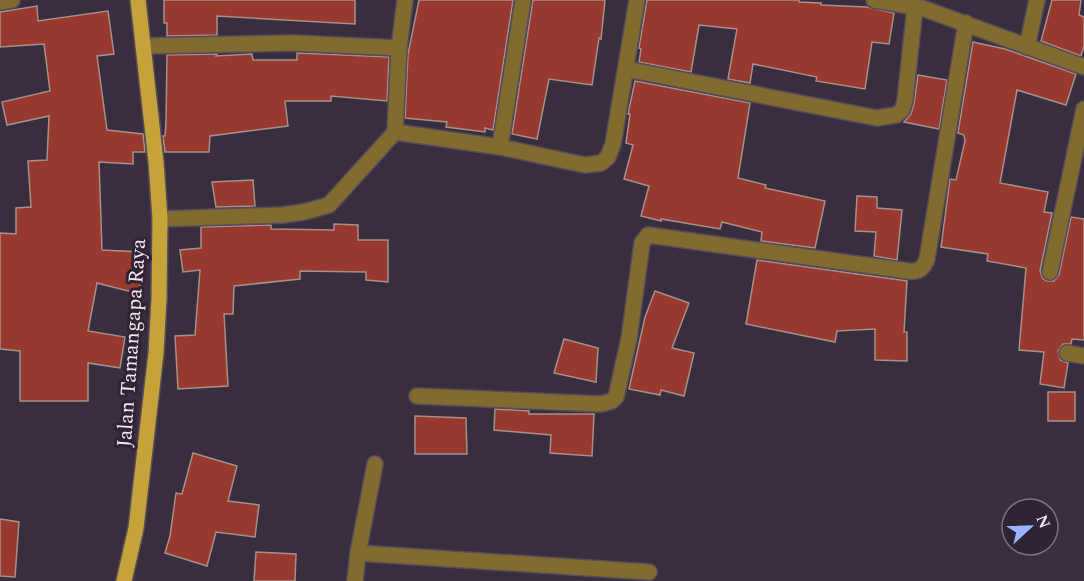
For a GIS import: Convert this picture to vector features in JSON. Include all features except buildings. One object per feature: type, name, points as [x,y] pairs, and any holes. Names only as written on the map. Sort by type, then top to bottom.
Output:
[{"type":"main road","name":"Jalan Tamangapa Raya","points":[[124,581],[136,528],[156,353],[159,299],[160,219],[138,0]]},
{"type":"street","points":[[0,2],[12,0]]},
{"type":"street","points":[[160,219],[282,215],[329,205],[395,132],[399,48],[405,0]]},
{"type":"street","points":[[500,147],[523,0]]},
{"type":"street","points":[[395,132],[500,147],[585,165],[601,163],[608,157],[613,144],[637,0]]},
{"type":"street","points":[[874,0],[920,5],[1084,67]]},
{"type":"street","points":[[1027,47],[1037,0]]},
{"type":"street","points":[[626,69],[877,118],[887,117],[902,110],[905,101],[920,5]]},
{"type":"street","points":[[417,396],[601,404],[612,401],[616,397],[629,339],[642,243],[648,235],[908,271],[921,269],[927,259],[966,23]]},
{"type":"street","points":[[144,45],[294,43],[399,48]]},
{"type":"street","points":[[1050,272],[1084,109]]},
{"type":"street","points":[[1067,353],[1084,356]]},
{"type":"street","points":[[355,581],[375,464]]},
{"type":"street","points":[[358,553],[649,572]]}]
